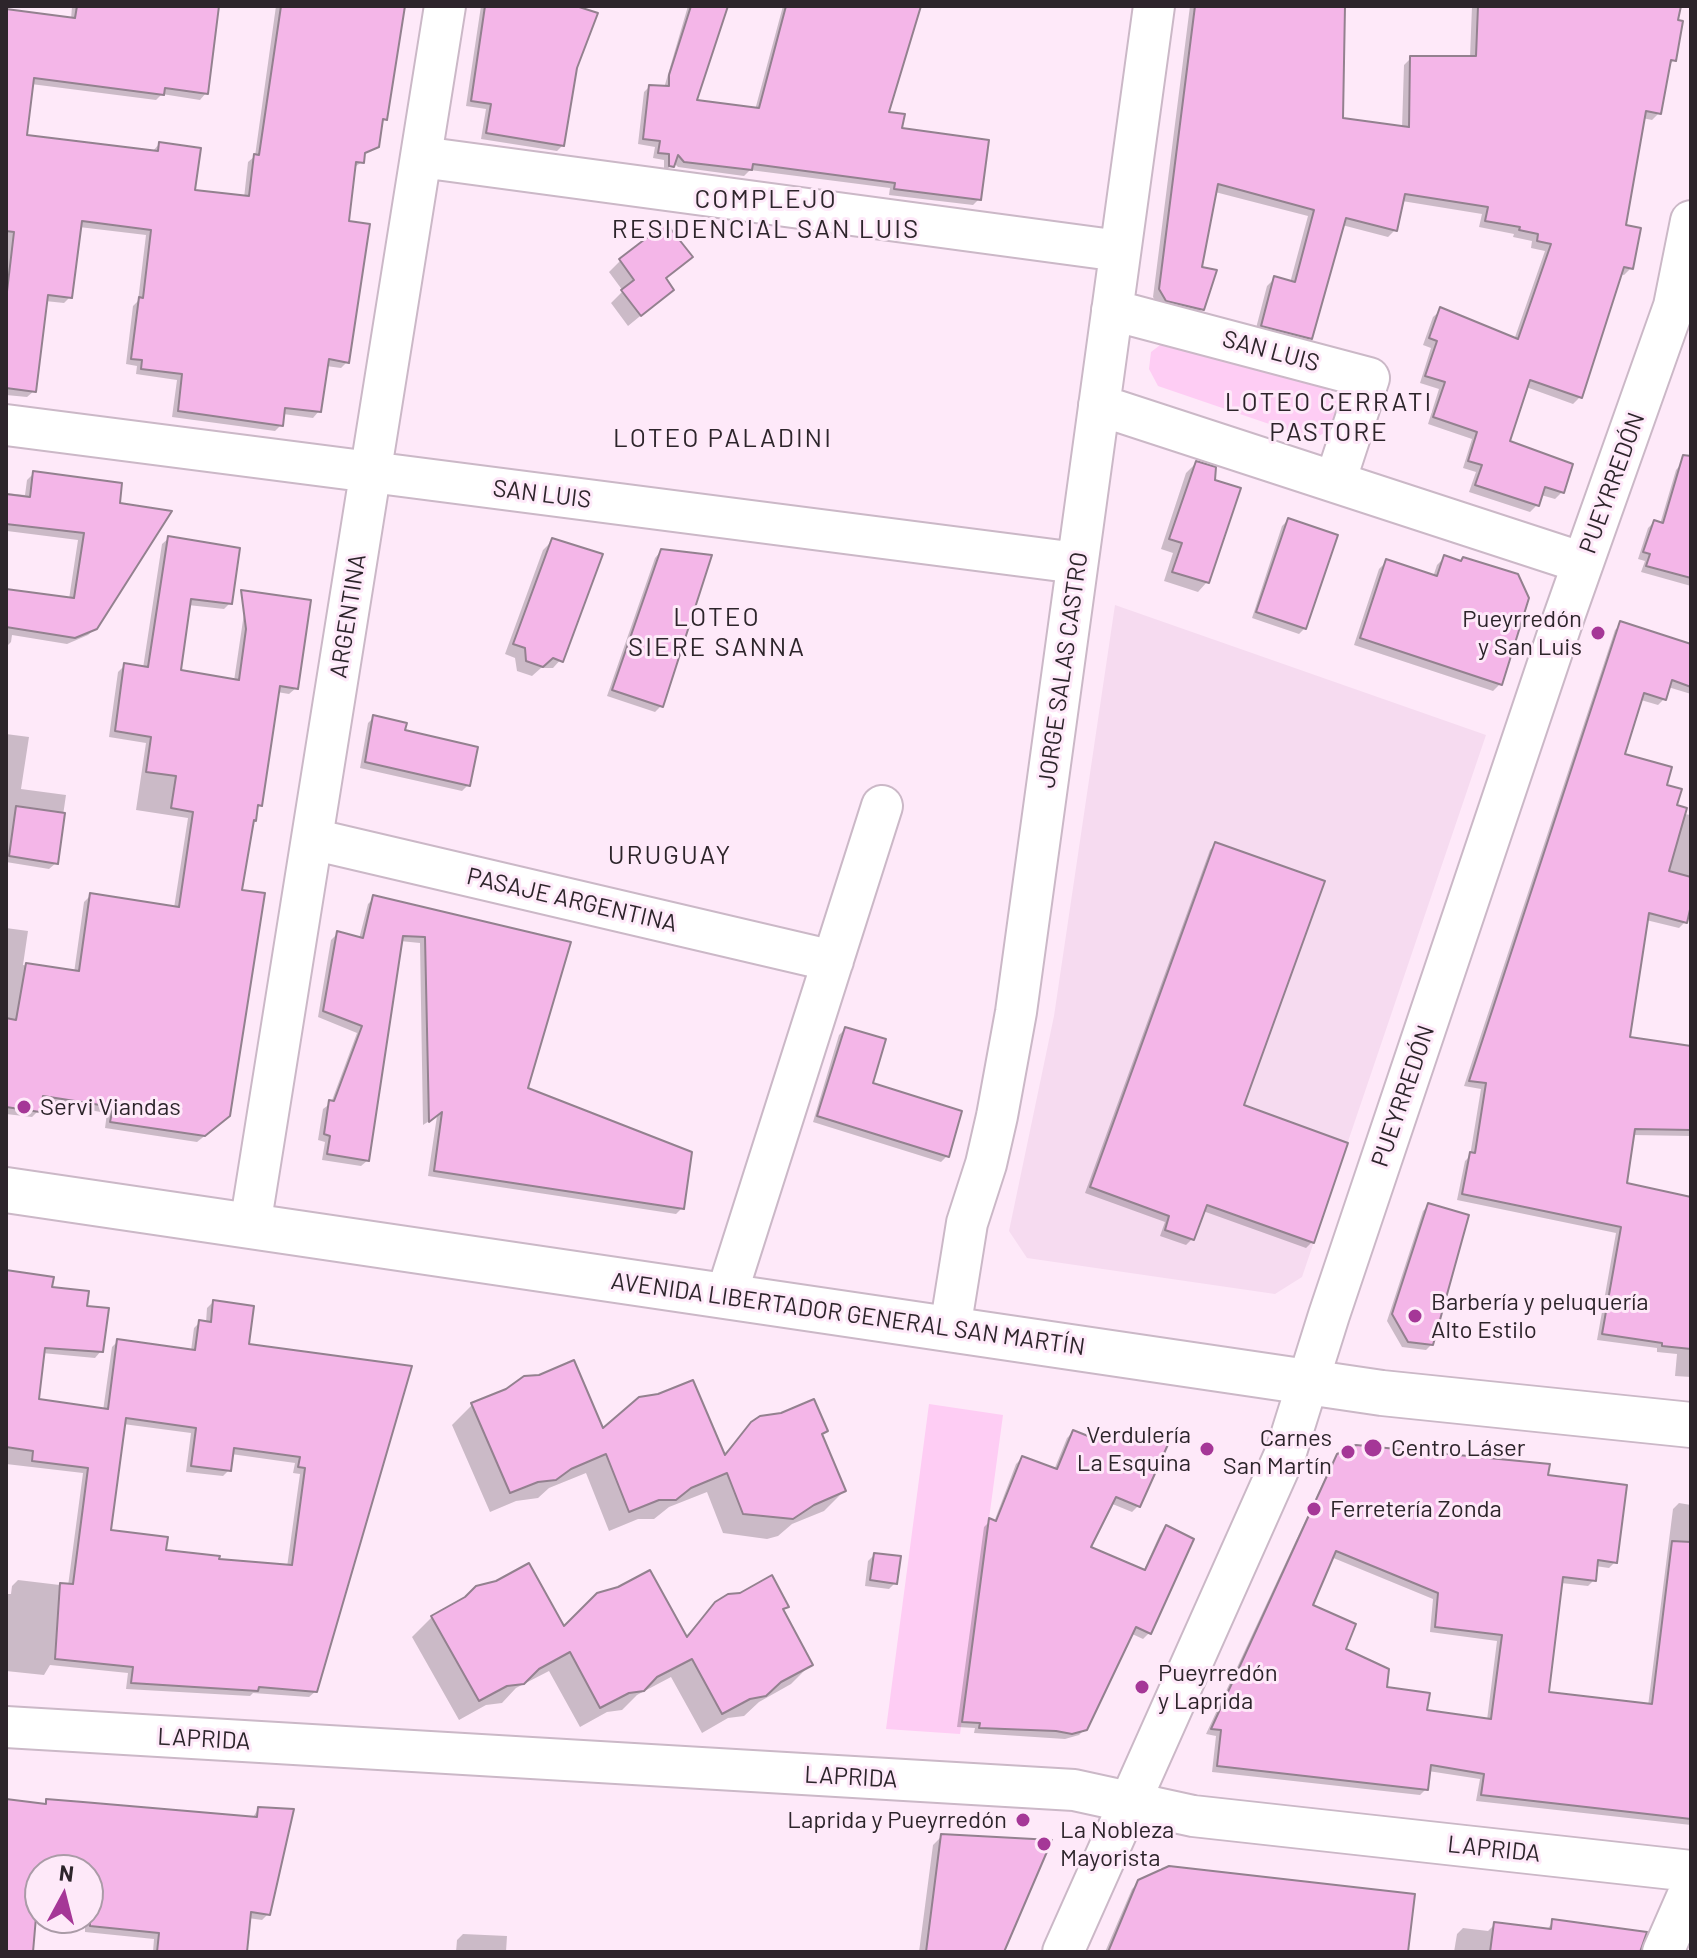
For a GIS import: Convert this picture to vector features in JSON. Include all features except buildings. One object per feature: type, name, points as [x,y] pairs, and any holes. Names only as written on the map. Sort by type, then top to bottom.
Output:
[{"type":"main road","name":"AVENIDA LIBERTADOR GENERAL SAN MARTÍN","points":[[6,1190],[1382,1393],[1691,1425]]},
{"type":"street","name":"ARGENTINA","points":[[250,1226],[445,6]]},
{"type":"street","name":"JORGE SALAS CASTRO","points":[[950,1329],[967,1223],[986,1164],[1016,1012],[1154,6]]},
{"type":"street","points":[[421,157],[1120,251]]},
{"type":"street","name":"PUEYRREDÓN","points":[[1063,1952],[1286,1452],[1583,563],[1674,306],[1691,221]]},
{"type":"street","name":"SAN LUIS","points":[[1112,310],[1369,378],[1335,482]]},
{"type":"street","points":[[1099,405],[1583,563]]},
{"type":"street","name":"SAN LUIS","points":[[6,425],[1077,563]]},
{"type":"street","points":[[726,1296],[882,806]]},
{"type":"street","name":"PASAJE ARGENTINA","points":[[312,839],[833,961]]},
{"type":"street","name":"LAPRIDA","points":[[6,1727],[1074,1790],[1193,1816],[1691,1871]]},
{"type":"street","points":[[1663,1952],[1691,1888]]},
{"type":"shaded area","points":[[1164,342],[1330,386],[1339,402],[1330,430],[1313,439],[1158,386],[1149,369],[1151,352]]},
{"type":"shaded area","points":[[1115,605],[1486,735],[1302,1277],[1275,1294],[1027,1258],[1009,1231],[1054,1016]]},
{"type":"shaded area","points":[[929,1404],[1003,1415],[960,1734],[886,1729]]},
{"type":"place","name":"Pueyrredón y San Luis","points":[[1598,633]]},
{"type":"place","name":"Servi Viandas","points":[[24,1107]]},
{"type":"place","name":"Barbería y peluquería Alto Estilo","points":[[1415,1316]]},
{"type":"place","name":"Centro Láser","points":[[1373,1448]]},
{"type":"place","name":"Verdulería La Esquina","points":[[1207,1449]]},
{"type":"place","name":"Carnes San Martín","points":[[1348,1452]]},
{"type":"place","name":"Ferretería Zonda","points":[[1314,1509]]},
{"type":"place","name":"Pueyrredón y Laprida","points":[[1142,1687]]},
{"type":"place","name":"Laprida y Pueyrredón","points":[[1023,1820]]},
{"type":"place","name":"La Nobleza Mayorista","points":[[1044,1844]]},
{"type":"district","name":"COMPLEJO RESIDENCIAL SAN LUIS","points":[[766,214]]},
{"type":"district","name":"LOTEO CERRATI PASTORE","points":[[1329,417]]},
{"type":"district","name":"LOTEO PALADINI","points":[[723,438]]},
{"type":"district","name":"LOTEO SIERE SANNA","points":[[717,632]]},
{"type":"district","name":"URUGUAY","points":[[670,855]]}]
